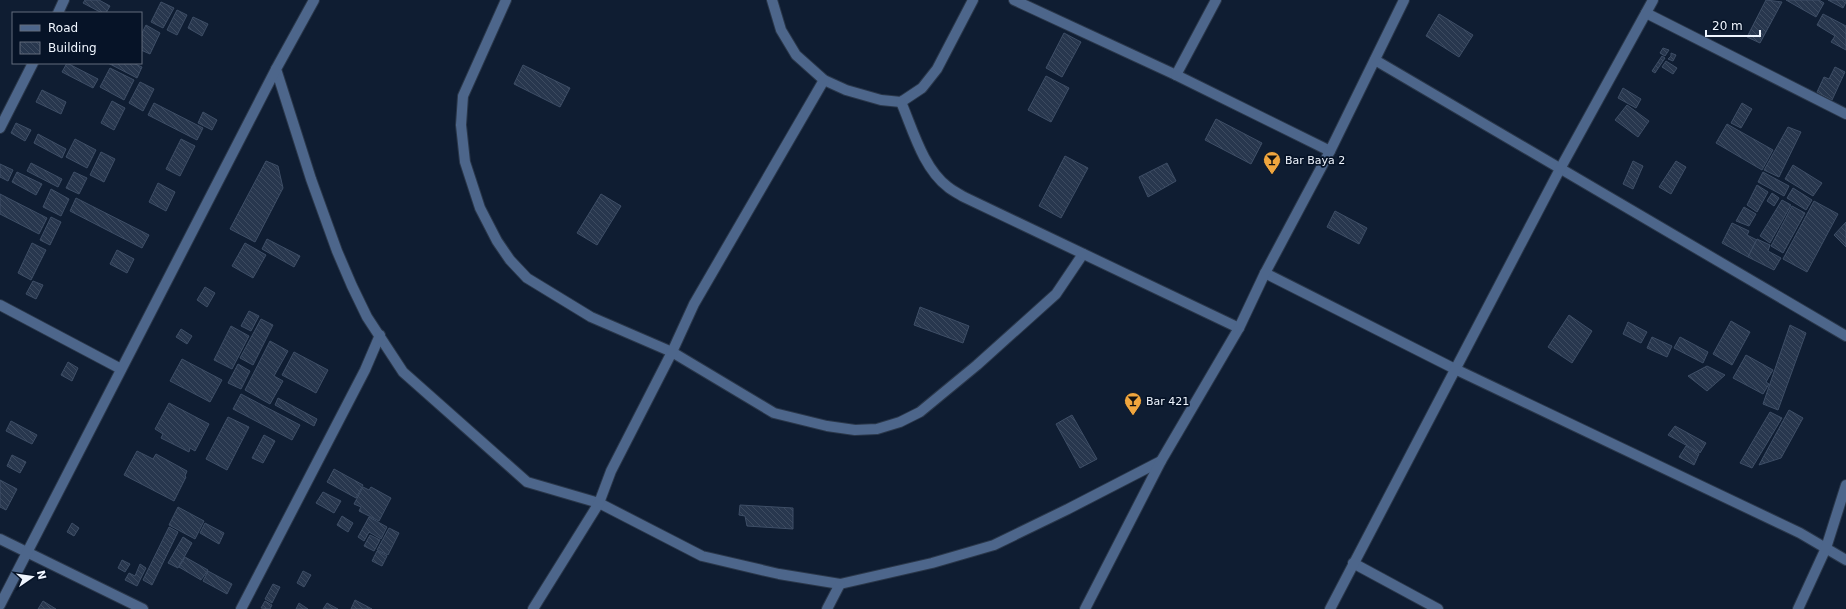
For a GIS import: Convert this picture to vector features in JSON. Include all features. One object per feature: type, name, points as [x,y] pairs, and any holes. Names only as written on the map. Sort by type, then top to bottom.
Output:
[{"type":"street","points":[[58,12],[64,0]]},
{"type":"street","points":[[0,605],[276,69],[314,0]]},
{"type":"street","points":[[506,0],[463,96],[461,124],[465,162],[480,208],[497,242],[510,260],[527,278],[591,318],[672,352],[774,413],[827,426],[855,430],[877,429],[900,422],[920,412],[977,365],[1056,294],[1083,254]]},
{"type":"street","points":[[772,0],[781,30],[796,55],[824,80],[846,90],[881,100],[901,102],[922,88],[937,69],[973,0]]},
{"type":"street","points":[[1014,0],[1176,75],[1330,151]]},
{"type":"street","points":[[1176,75],[1216,0]]},
{"type":"street","points":[[1085,609],[1161,461],[1239,328],[1265,273],[1330,151],[1404,0]]},
{"type":"street","points":[[1330,609],[1560,169],[1653,0]]},
{"type":"street","points":[[1646,13],[1846,114]]},
{"type":"street","points":[[1375,60],[1846,336]]},
{"type":"street","points":[[0,128],[32,64]]},
{"type":"street","points":[[276,69],[311,179],[337,251],[352,286],[368,317],[403,372],[527,482],[599,503],[702,556],[779,574],[840,584],[932,563],[994,545],[1161,461]]},
{"type":"street","points":[[533,609],[599,503],[611,471],[672,352],[694,304],[824,80]]},
{"type":"street","points":[[901,102],[927,161],[936,175],[948,187],[964,198],[1239,328]]},
{"type":"street","points":[[1265,273],[1455,369],[1800,533],[1846,560]]},
{"type":"street","points":[[0,305],[121,370]]},
{"type":"street","points":[[241,609],[365,370],[380,335]]},
{"type":"street","points":[[1798,609],[1826,548],[1846,485]]},
{"type":"street","points":[[0,539],[27,554],[143,609]]},
{"type":"street","points":[[1353,563],[1438,609]]},
{"type":"street","points":[[827,609],[840,584]]},
{"type":"building","points":[[85,0],[99,0],[110,6],[107,12],[100,12],[83,3]]},
{"type":"building","points":[[1766,0],[1782,2],[1760,43],[1747,37]]},
{"type":"building","points":[[1786,0],[1819,0],[1824,3],[1816,17]]},
{"type":"building","points":[[1828,0],[1846,0],[1846,2],[1843,8]]},
{"type":"building","points":[[161,2],[174,8],[163,28],[151,22]]},
{"type":"building","points":[[177,10],[187,15],[177,35],[167,30]]},
{"type":"building","points":[[1439,14],[1473,35],[1459,57],[1426,36]]},
{"type":"building","points":[[1823,14],[1846,26],[1846,50],[1831,42],[1835,36],[1817,25]]},
{"type":"building","points":[[193,17],[208,24],[202,36],[188,28]]},
{"type":"building","points":[[146,25],[160,33],[150,54],[142,50],[142,33]]},
{"type":"building","points":[[1064,33],[1081,42],[1062,77],[1046,68]]},
{"type":"building","points":[[1663,48],[1669,50],[1665,56],[1660,53]]},
{"type":"building","points":[[1671,53],[1676,55],[1673,61],[1668,59],[1671,56]]},
{"type":"building","points":[[1662,56],[1665,58],[1655,73],[1652,71]]},
{"type":"building","points":[[1666,61],[1677,68],[1673,74],[1662,67]]},
{"type":"building","points":[[66,64],[69,64],[98,79],[93,88],[62,72]]},
{"type":"building","points":[[110,64],[135,64],[142,67],[137,78]]},
{"type":"building","points":[[523,65],[570,88],[560,107],[514,84]]},
{"type":"building","points":[[1835,67],[1845,72],[1832,100],[1817,92],[1824,77],[1829,79]]},
{"type":"building","points":[[110,68],[134,80],[124,100],[100,87]]},
{"type":"building","points":[[1046,76],[1069,88],[1051,122],[1028,110]]},
{"type":"building","points":[[140,82],[154,89],[143,111],[129,103]]},
{"type":"building","points":[[1623,88],[1641,99],[1636,108],[1618,98]]},
{"type":"building","points":[[42,90],[66,102],[61,114],[36,102]]},
{"type":"building","points":[[112,101],[125,108],[114,130],[101,123]]},
{"type":"building","points":[[154,103],[203,128],[197,140],[148,115]]},
{"type":"building","points":[[1742,103],[1752,109],[1741,128],[1731,123]]},
{"type":"building","points":[[1627,105],[1649,121],[1638,137],[1615,120]]},
{"type":"building","points":[[203,112],[217,120],[212,130],[198,123]]},
{"type":"building","points":[[1216,119],[1262,143],[1251,164],[1205,140]]},
{"type":"building","points":[[16,123],[31,130],[25,141],[11,133]]},
{"type":"building","points":[[1727,124],[1773,150],[1762,170],[1716,143]]},
{"type":"building","points":[[1788,127],[1801,132],[1779,177],[1764,170]]},
{"type":"building","points":[[38,134],[66,149],[62,158],[34,143]]},
{"type":"building","points":[[75,139],[96,150],[87,168],[66,157]]},
{"type":"building","points":[[181,139],[195,146],[180,176],[166,169]]},
{"type":"building","points":[[101,152],[115,159],[104,182],[90,175]]},
{"type":"building","points":[[1065,156],[1088,168],[1061,218],[1039,206]]},
{"type":"building","points":[[266,161],[278,166],[283,188],[255,242],[230,229]]},
{"type":"building","points":[[1633,161],[1643,166],[1633,189],[1623,184]]},
{"type":"building","points":[[1676,161],[1686,167],[1671,194],[1659,187]]},
{"type":"building","points":[[31,163],[62,179],[58,187],[27,171]]},
{"type":"building","points":[[1167,163],[1176,181],[1148,197],[1139,177]]},
{"type":"building","points":[[0,164],[13,170],[8,181],[0,177]]},
{"type":"building","points":[[1793,165],[1822,183],[1813,196],[1785,179]]},
{"type":"building","points":[[17,172],[42,184],[36,195],[12,182]]},
{"type":"building","points":[[74,172],[87,178],[79,194],[66,188]]},
{"type":"building","points":[[1763,172],[1789,186],[1784,196],[1758,182]]},
{"type":"building","points":[[158,183],[175,192],[166,211],[149,202]]},
{"type":"building","points":[[1757,185],[1768,192],[1757,212],[1747,205]]},
{"type":"building","points":[[1793,188],[1812,200],[1806,210],[1787,198]]},
{"type":"building","points":[[51,189],[69,199],[61,216],[43,207]]},
{"type":"building","points":[[1772,193],[1779,198],[1774,206],[1767,201]]},
{"type":"building","points":[[0,194],[47,218],[39,234],[0,214]]},
{"type":"building","points":[[601,194],[621,206],[597,245],[577,233]]},
{"type":"building","points":[[76,198],[149,235],[142,248],[70,211]]},
{"type":"building","points":[[1782,200],[1791,205],[1770,243],[1760,236]]},
{"type":"building","points":[[1814,201],[1838,214],[1807,272],[1783,259]]},
{"type":"building","points":[[1792,206],[1805,213],[1783,253],[1771,246]]},
{"type":"building","points":[[1744,207],[1756,214],[1749,226],[1736,221]]},
{"type":"building","points":[[1335,211],[1367,228],[1359,244],[1327,227]]},
{"type":"building","points":[[51,217],[61,222],[50,245],[40,240]]},
{"type":"building","points":[[1846,222],[1846,247],[1834,235]]},
{"type":"building","points":[[1732,223],[1749,231],[1747,235],[1757,240],[1748,257],[1722,243]]},
{"type":"building","points":[[267,239],[300,256],[294,267],[262,249]]},
{"type":"building","points":[[1757,239],[1770,245],[1768,251],[1781,258],[1774,270],[1748,257]]},
{"type":"building","points":[[32,243],[46,250],[31,280],[18,273]]},
{"type":"building","points":[[245,243],[266,255],[253,278],[232,266]]},
{"type":"building","points":[[117,250],[134,259],[127,273],[110,264]]},
{"type":"building","points":[[33,281],[43,285],[36,299],[26,294]]},
{"type":"building","points":[[205,287],[215,293],[207,307],[197,300]]},
{"type":"building","points":[[920,307],[969,326],[963,343],[914,325]]},
{"type":"building","points":[[249,311],[259,316],[251,331],[241,326]]},
{"type":"building","points":[[1569,315],[1592,331],[1572,363],[1548,347]]},
{"type":"building","points":[[261,319],[273,325],[253,365],[240,358]]},
{"type":"building","points":[[1731,321],[1750,332],[1732,365],[1713,354]]},
{"type":"building","points":[[1628,322],[1647,332],[1641,343],[1623,334]]},
{"type":"building","points":[[1790,325],[1806,333],[1778,410],[1763,404]]},
{"type":"building","points":[[231,326],[249,336],[232,369],[214,360]]},
{"type":"building","points":[[181,329],[192,336],[187,344],[176,337]]},
{"type":"building","points":[[1652,337],[1672,346],[1667,357],[1647,348]]},
{"type":"building","points":[[1680,337],[1708,352],[1703,363],[1674,348]]},
{"type":"building","points":[[270,341],[288,351],[274,376],[283,381],[270,404],[245,390]]},
{"type":"building","points":[[294,352],[328,370],[316,393],[282,375]]},
{"type":"building","points":[[1746,355],[1773,370],[1766,382],[1769,384],[1763,394],[1733,378]]},
{"type":"building","points":[[182,359],[222,380],[210,402],[170,381]]},
{"type":"building","points":[[68,362],[78,368],[72,381],[61,375]]},
{"type":"building","points":[[238,364],[250,371],[241,389],[228,383]]},
{"type":"building","points":[[1707,366],[1725,375],[1707,391],[1688,376]]},
{"type":"building","points":[[241,394],[300,425],[292,440],[233,409]]},
{"type":"building","points":[[278,398],[317,419],[314,426],[275,405]]},
{"type":"building","points":[[169,403],[209,424],[195,451],[190,448],[189,452],[161,438],[163,434],[155,429]]},
{"type":"building","points":[[1789,410],[1803,418],[1781,458],[1759,465]]},
{"type":"building","points":[[1770,412],[1782,418],[1752,468],[1740,463]]},
{"type":"building","points":[[1072,415],[1097,459],[1080,468],[1056,424]]},
{"type":"building","points":[[228,417],[249,427],[227,470],[206,459]]},
{"type":"building","points":[[11,421],[37,435],[32,444],[6,431]]},
{"type":"building","points":[[1675,426],[1706,443],[1700,453],[1668,435]]},
{"type":"building","points":[[264,435],[275,441],[263,463],[252,458]]},
{"type":"building","points":[[1686,446],[1699,454],[1694,465],[1679,457]]},
{"type":"building","points":[[137,451],[153,459],[156,454],[187,471],[186,477],[174,501],[124,475]]},
{"type":"building","points":[[12,455],[26,462],[20,473],[7,466]]},
{"type":"building","points":[[334,469],[363,485],[356,498],[327,482]]},
{"type":"building","points":[[0,480],[17,489],[6,510],[0,507]]},
{"type":"building","points":[[363,487],[369,490],[371,487],[391,498],[379,521],[359,511],[361,507],[354,504]]},
{"type":"building","points":[[323,492],[341,501],[334,513],[316,503]]},
{"type":"building","points":[[740,505],[793,508],[793,529],[747,526],[745,516],[739,515]]},
{"type":"building","points":[[178,507],[204,521],[195,539],[169,525]]},
{"type":"building","points":[[342,516],[353,523],[348,532],[337,525]]},
{"type":"building","points":[[369,517],[387,527],[381,539],[369,532],[364,541],[358,537]]},
{"type":"building","points":[[72,523],[79,528],[74,536],[67,532]]},
{"type":"building","points":[[205,523],[224,533],[219,544],[200,533]]},
{"type":"building","points":[[169,527],[178,532],[152,585],[143,580]]},
{"type":"building","points":[[389,528],[399,533],[388,555],[377,550]]},
{"type":"building","points":[[370,535],[380,540],[374,551],[364,546]]},
{"type":"building","points":[[183,537],[192,543],[178,568],[168,563]]},
{"type":"building","points":[[377,551],[387,556],[382,566],[372,561]]},
{"type":"building","points":[[185,557],[208,570],[201,580],[179,567]]},
{"type":"building","points":[[122,560],[130,564],[125,572],[118,568]]},
{"type":"building","points":[[140,564],[146,568],[137,586],[125,580],[129,573],[135,576]]},
{"type":"building","points":[[208,571],[232,584],[227,594],[203,581]]},
{"type":"building","points":[[303,571],[311,575],[304,587],[297,583]]},
{"type":"building","points":[[273,584],[280,587],[272,603],[265,599]]},
{"type":"building","points":[[355,600],[372,609],[351,609]]},
{"type":"building","points":[[43,601],[56,609],[38,609]]},
{"type":"building","points":[[265,601],[272,605],[270,609],[261,608]]},
{"type":"building","points":[[299,603],[308,609],[296,609]]},
{"type":"building","points":[[327,603],[338,609],[323,609]]},
{"type":"place","name":"Bar Baya 2","points":[[1272,175]]},
{"type":"place","name":"Bar 421","points":[[1133,416]]}]
